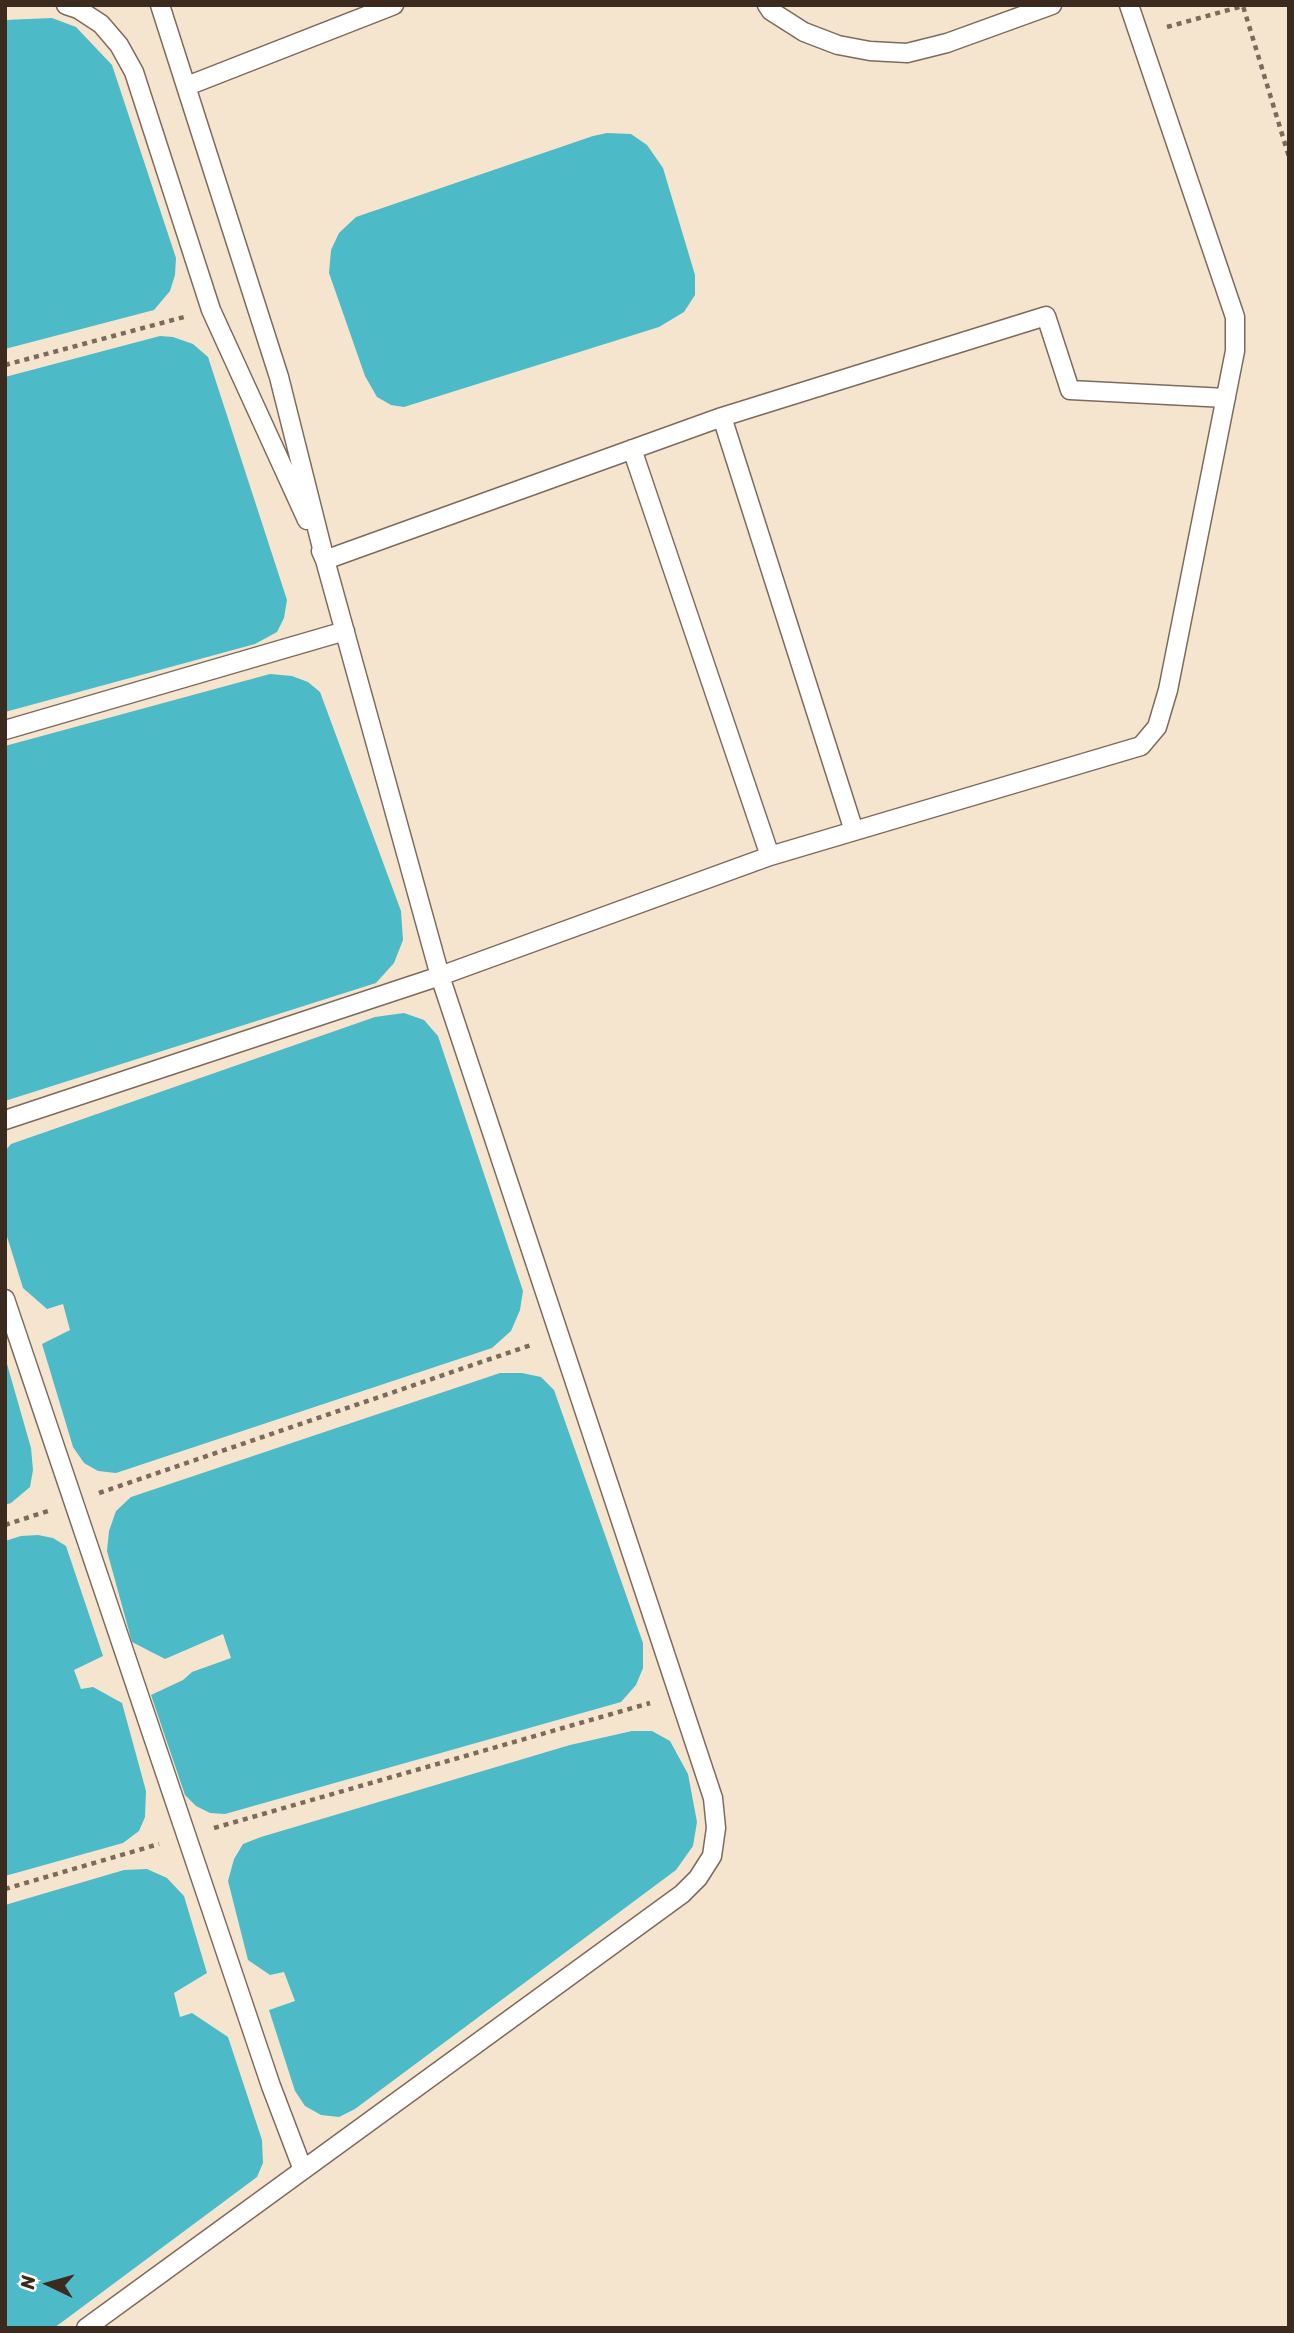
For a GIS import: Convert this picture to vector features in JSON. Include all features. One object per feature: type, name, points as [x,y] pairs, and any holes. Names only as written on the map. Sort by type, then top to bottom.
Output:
[{"type":"lane","points":[[66,5],[78,9],[100,24],[120,45],[135,72],[211,310],[325,559]]},
{"type":"lane","points":[[86,2328],[682,1894],[698,1878],[712,1856],[716,1828],[713,1798],[440,976],[325,559],[279,377],[160,5]]},
{"type":"lane","points":[[187,86],[394,5]]},
{"type":"lane","points":[[767,5],[771,11],[804,32],[838,45],[870,51],[907,53],[947,43],[1052,5]]},
{"type":"lane","points":[[5,1120],[440,976],[770,856],[1141,746],[1157,727],[1168,690],[1235,351],[1235,317],[1129,5]]},
{"type":"lane","points":[[325,559],[722,416],[1046,316],[1070,390],[1226,398]]},
{"type":"lane","points":[[722,416],[854,831]]},
{"type":"lane","points":[[632,449],[770,856]]},
{"type":"lane","points":[[5,730],[345,631]]},
{"type":"lane","points":[[5,1299],[271,2086],[303,2170]]},
{"type":"path","points":[[1139,34],[1243,6],[1289,157]]},
{"type":"path","points":[[5,365],[211,310]]},
{"type":"path","points":[[5,1525],[560,1335]]},
{"type":"path","points":[[5,1889],[678,1695]]},
{"type":"water","points":[[52,18],[76,27],[112,65],[176,258],[175,275],[170,291],[154,310],[5,349],[5,20]]},
{"type":"water","points":[[607,133],[631,134],[647,145],[663,168],[695,275],[695,295],[684,312],[659,327],[404,407],[391,405],[377,397],[365,376],[329,273],[331,250],[339,233],[356,217]]},
{"type":"water","points":[[160,336],[193,344],[208,357],[287,600],[284,618],[277,632],[255,644],[5,712],[5,377]]},
{"type":"water","points":[[270,674],[292,676],[308,682],[320,692],[401,911],[403,940],[394,963],[376,983],[5,1101],[5,746]]},
{"type":"water","points":[[404,1013],[424,1020],[438,1036],[523,1291],[520,1310],[511,1331],[492,1348],[116,1473],[98,1471],[84,1463],[73,1447],[42,1344],[70,1330],[63,1304],[47,1309],[23,1288],[5,1230],[5,1151],[11,1144],[375,1017]]},
{"type":"water","points":[[5,1357],[31,1448],[33,1470],[30,1487],[5,1505]]},
{"type":"water","points":[[500,1373],[522,1373],[541,1377],[554,1390],[643,1643],[643,1668],[636,1685],[621,1702],[225,1814],[210,1813],[196,1806],[185,1795],[151,1695],[183,1680],[192,1672],[231,1658],[223,1634],[165,1659],[132,1642],[107,1551],[109,1531],[116,1511],[131,1497]]},
{"type":"water","points":[[38,1535],[53,1538],[66,1546],[103,1656],[74,1670],[81,1689],[93,1687],[122,1703],[146,1791],[145,1817],[139,1831],[123,1843],[5,1876],[5,1541]]},
{"type":"water","points":[[632,1731],[652,1731],[670,1741],[688,1774],[697,1822],[693,1846],[676,1870],[355,2109],[339,2117],[321,2115],[305,2106],[295,2091],[269,2010],[295,2001],[284,1972],[270,1975],[248,1960],[228,1881],[234,1859],[243,1844],[570,1745]]},
{"type":"water","points":[[147,1869],[167,1878],[184,1896],[207,1973],[174,1993],[180,2017],[192,2013],[228,2037],[262,2140],[263,2163],[257,2177],[54,2328],[5,2328],[5,1905],[124,1870]]}]
